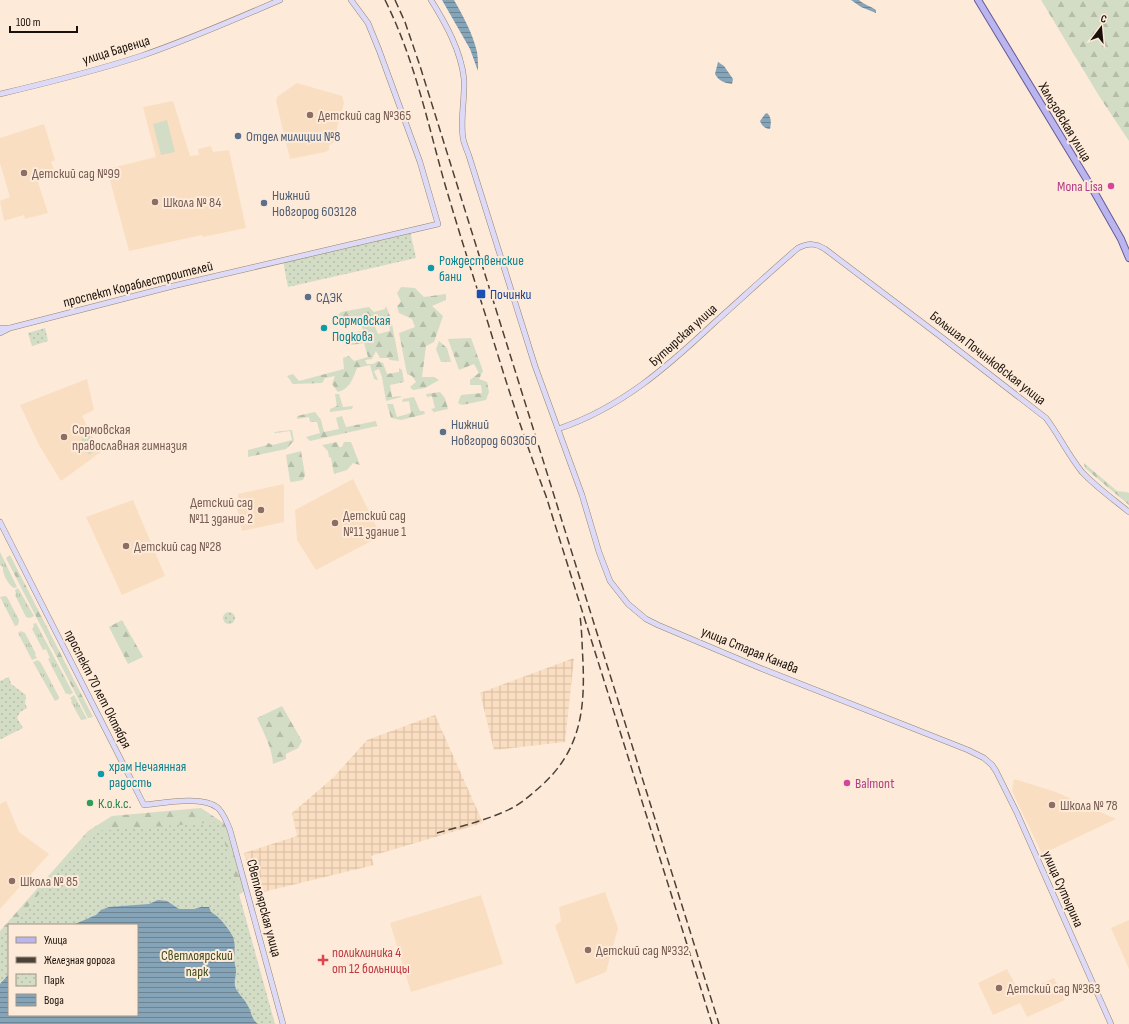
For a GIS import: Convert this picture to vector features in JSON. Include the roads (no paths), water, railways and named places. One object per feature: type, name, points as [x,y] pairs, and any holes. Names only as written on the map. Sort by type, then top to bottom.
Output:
[{"type":"main road","name":"Хальзовская улица","points":[[978,0],[1092,188],[1129,258]]},
{"type":"street","name":"улица Баренца","points":[[0,94],[140,56],[205,32],[280,0]]},
{"type":"street","name":"проспект Кораблестроителей","points":[[0,333],[10,328],[166,288],[438,224],[420,162],[379,50],[368,24],[351,0]]},
{"type":"street","name":"улица Старая Канава","points":[[431,0],[445,22],[462,67],[464,80],[463,137],[535,366],[610,581],[628,604],[646,619],[753,665],[968,750],[984,758],[992,765]]},
{"type":"street","name":"Бутырская улица","points":[[558,429],[608,408],[645,384],[798,248],[807,244],[813,244]]},
{"type":"street","name":"Большая Починковская улица","points":[[813,244],[819,245],[1046,418],[1082,472],[1129,512]]},
{"type":"street","points":[[0,328],[10,328]]},
{"type":"street","name":"проспект 70 лет Октября","points":[[0,522],[144,805],[200,801],[212,804]]},
{"type":"street","name":"улица Сутырина","points":[[992,765],[1017,813],[1111,1024]]},
{"type":"street","name":"Светлоярская улица","points":[[212,804],[222,814],[230,830],[283,1024]]},
{"type":"water","points":[[442,0],[454,0],[464,19],[475,45],[478,71],[470,49]]},
{"type":"water","points":[[851,0],[859,0],[876,10],[876,13],[861,7]]},
{"type":"water","points":[[718,62],[724,66],[733,79],[732,84],[722,81],[715,74]]},
{"type":"water","points":[[767,113],[771,123],[770,129],[764,127],[760,121]]},
{"type":"water","points":[[158,900],[167,901],[179,909],[209,907],[211,912],[224,923],[234,940],[234,961],[236,968],[235,986],[247,1003],[254,1020],[258,1024],[0,1024],[0,984],[8,975],[8,1016],[138,1016],[138,924],[75,924],[96,915],[101,910],[109,907],[149,904]]},
{"type":"railway","points":[[385,0],[412,67],[426,112],[444,181],[466,252],[530,453],[546,496],[712,1024]]},
{"type":"railway","points":[[395,0],[405,22],[420,66],[719,1024]]},
{"type":"railway","points":[[437,833],[484,819],[516,806],[541,786],[554,773],[564,759],[572,744],[577,729],[583,697],[582,633],[580,616]]},
{"type":"place","name":"Детский сад №365","points":[[310,115]]},
{"type":"place","name":"Отдел милиции №8","points":[[238,136]]},
{"type":"place","name":"Детский сад №99","points":[[24,173]]},
{"type":"place","name":"Mona Lisa","points":[[1111,186]]},
{"type":"place","name":"Школа № 84","points":[[155,202]]},
{"type":"place","name":"Нижний Новгород 603128","points":[[264,203]]},
{"type":"place","name":"Рождественские бани","points":[[431,268]]},
{"type":"place","name":"Починки","points":[[481,294]]},
{"type":"place","name":"СДЭК","points":[[308,297]]},
{"type":"place","name":"Сормовская Подкова","points":[[324,328]]},
{"type":"place","name":"Нижний Новгород 603050","points":[[443,432]]},
{"type":"place","name":"Сормовская православная гимназия","points":[[64,437]]},
{"type":"place","name":"Детский сад №11 здание 2","points":[[261,510]]},
{"type":"place","name":"Детский сад №11 здание 1","points":[[335,523]]},
{"type":"place","name":"Детский сад №28","points":[[126,546]]},
{"type":"place","name":"храм Нечаянная радость","points":[[101,774]]},
{"type":"place","name":"Balmont","points":[[847,783]]},
{"type":"place","name":"К.о.к.с.","points":[[90,803]]},
{"type":"place","name":"Школа № 78","points":[[1052,805]]},
{"type":"place","name":"Школа № 85","points":[[12,881]]},
{"type":"place","name":"Детский сад №332","points":[[588,950]]},
{"type":"place","name":"поликлиника 4 от 12 больницы","points":[[323,960]]},
{"type":"place","name":"Детский сад №363","points":[[999,988]]},
{"type":"park label","name":"Светлоярский парк","points":[[197,964]]}]
